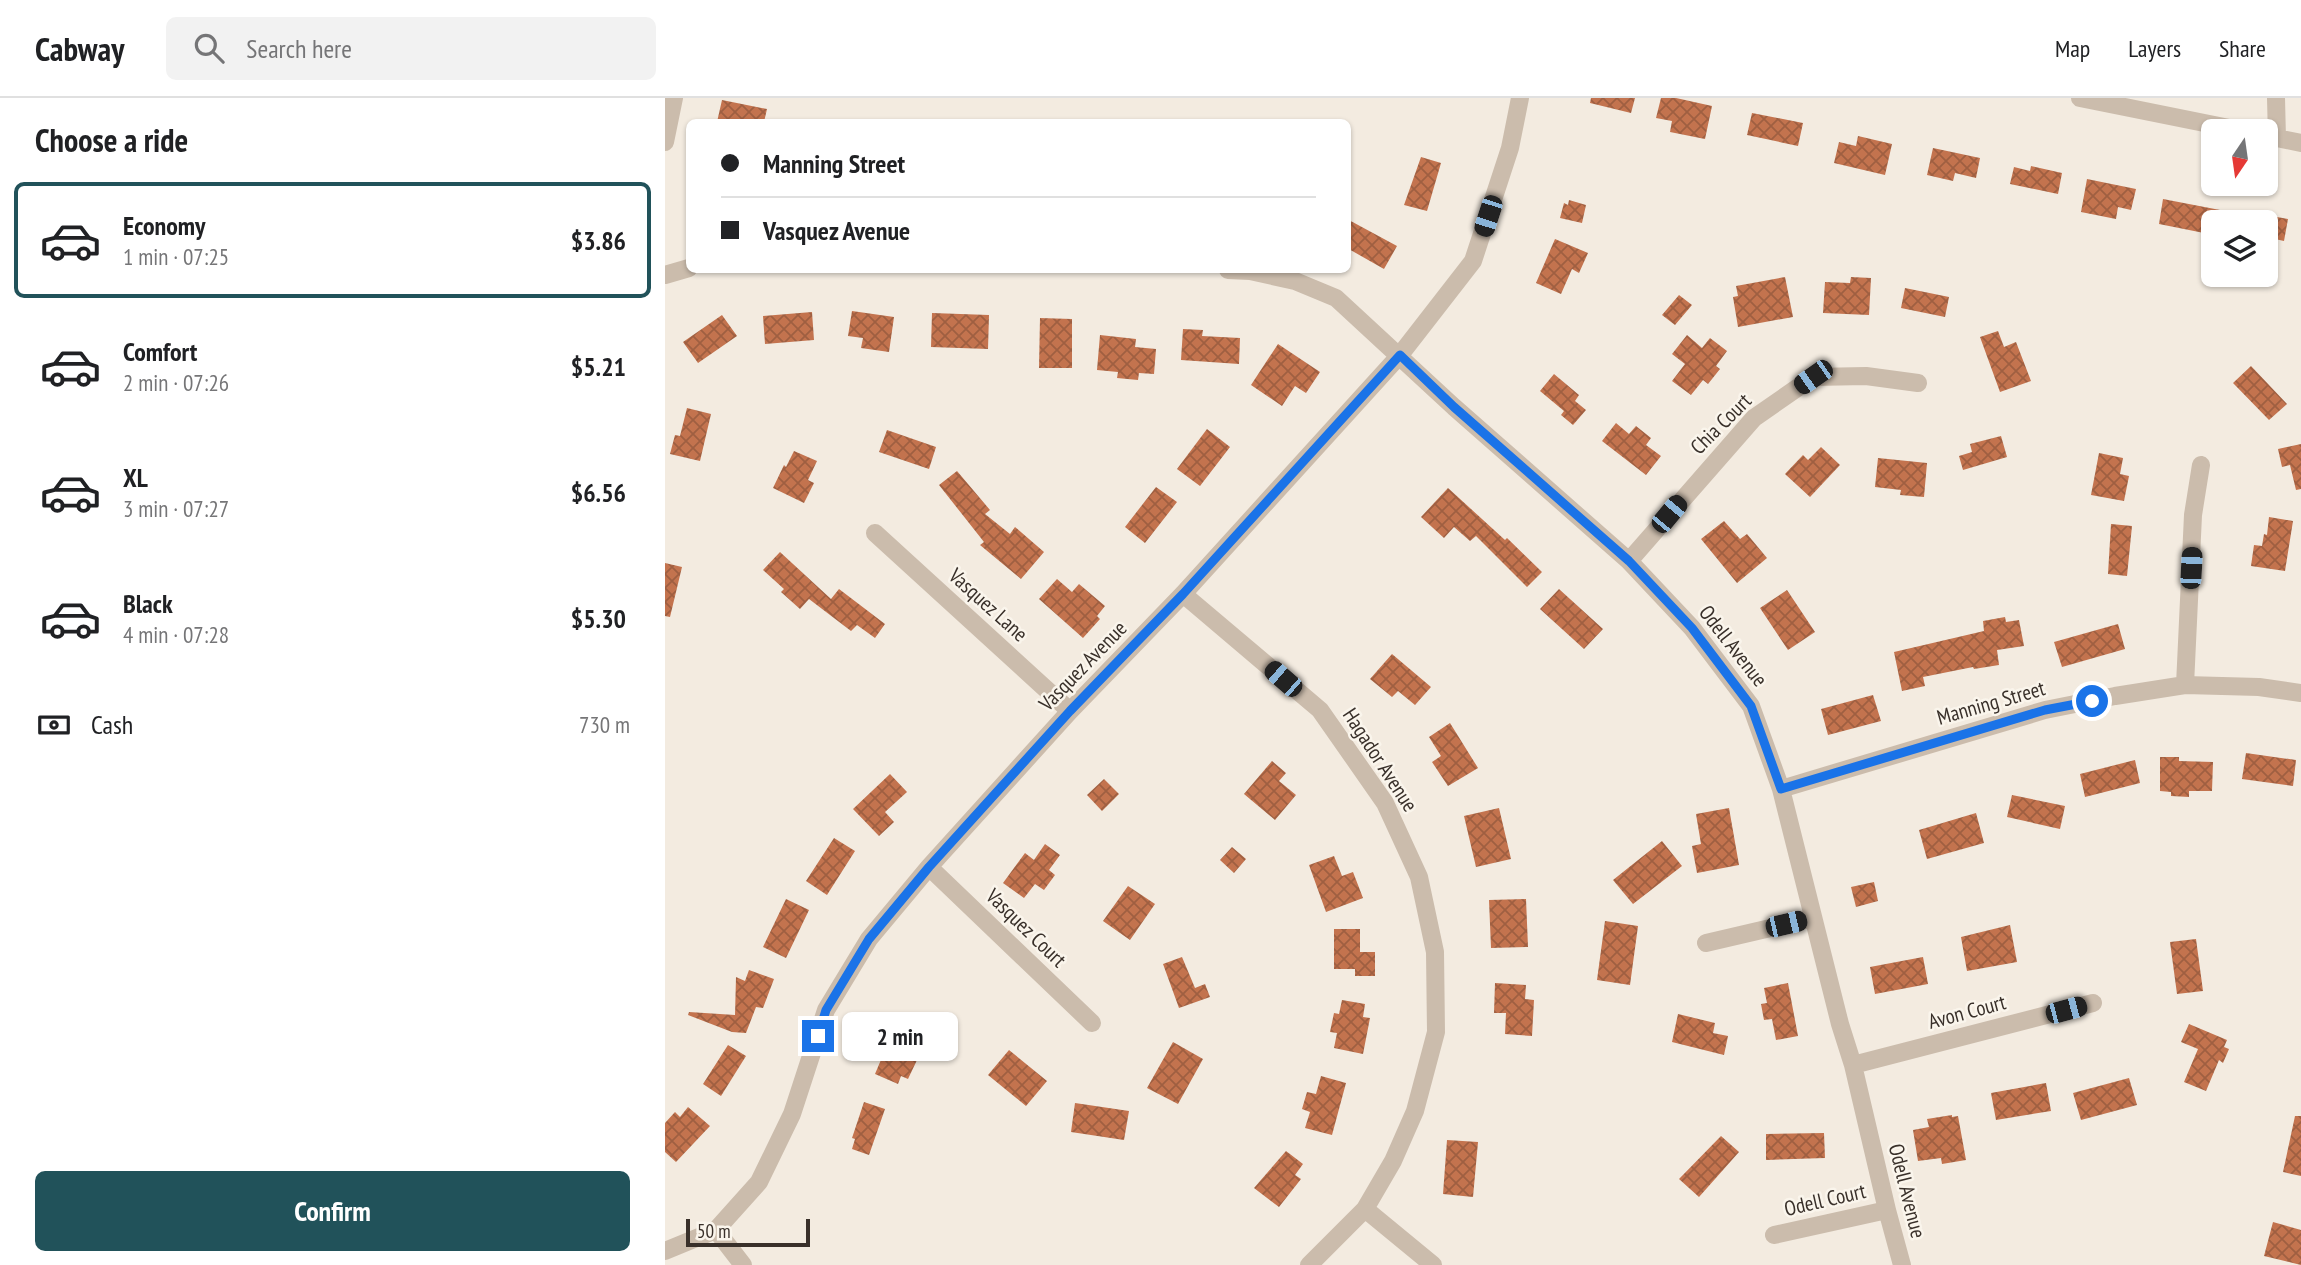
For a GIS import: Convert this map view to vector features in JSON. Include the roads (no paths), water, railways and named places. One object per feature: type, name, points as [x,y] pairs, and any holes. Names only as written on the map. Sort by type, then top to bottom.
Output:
[{"type":"street","points":[[665,142],[674,98]]},
{"type":"street","name":"Vasquez Avenue","points":[[665,1251],[716,1230],[759,1182],[792,1114],[826,1010],[869,939],[929,867],[1070,711],[1183,594],[1400,355],[1473,261],[1510,148],[1520,98]]},
{"type":"street","points":[[2080,98],[2201,122]]},
{"type":"street","points":[[2273,119],[2276,98]]},
{"type":"street","points":[[2279,139],[2301,143]]},
{"type":"street","points":[[665,275],[686,269]]},
{"type":"street","name":"Odell Avenue","points":[[1259,273],[1295,281],[1336,298],[1454,407],[1629,561],[1692,628],[1751,706],[1781,789],[1902,1265]]},
{"type":"street","name":"Chia Court","points":[[1629,561],[1754,418],[1813,377],[1865,376],[1918,383]]},
{"type":"street","points":[[2185,685],[2193,515],[2201,465]]},
{"type":"street","name":"Vasquez Lane","points":[[875,533],[1070,711]]},
{"type":"street","name":"Hagador Avenue","points":[[1183,594],[1320,710],[1385,803],[1419,877],[1435,952],[1436,1032],[1415,1111],[1393,1161],[1365,1209],[1309,1265]]},
{"type":"street","name":"Manning Street","points":[[1781,789],[2045,710],[2185,685],[2259,687],[2301,693]]},
{"type":"street","name":"Vasquez Court","points":[[929,867],[1092,1023]]},
{"type":"street","points":[[1706,943],[1813,918]]},
{"type":"street","name":"Avon Court","points":[[1853,1065],[2093,1003]]},
{"type":"street","points":[[1365,1209],[1433,1265]]},
{"type":"street","name":"Odell Court","points":[[1774,1235],[1887,1210]]},
{"type":"street","points":[[716,1230],[743,1265]]}]
